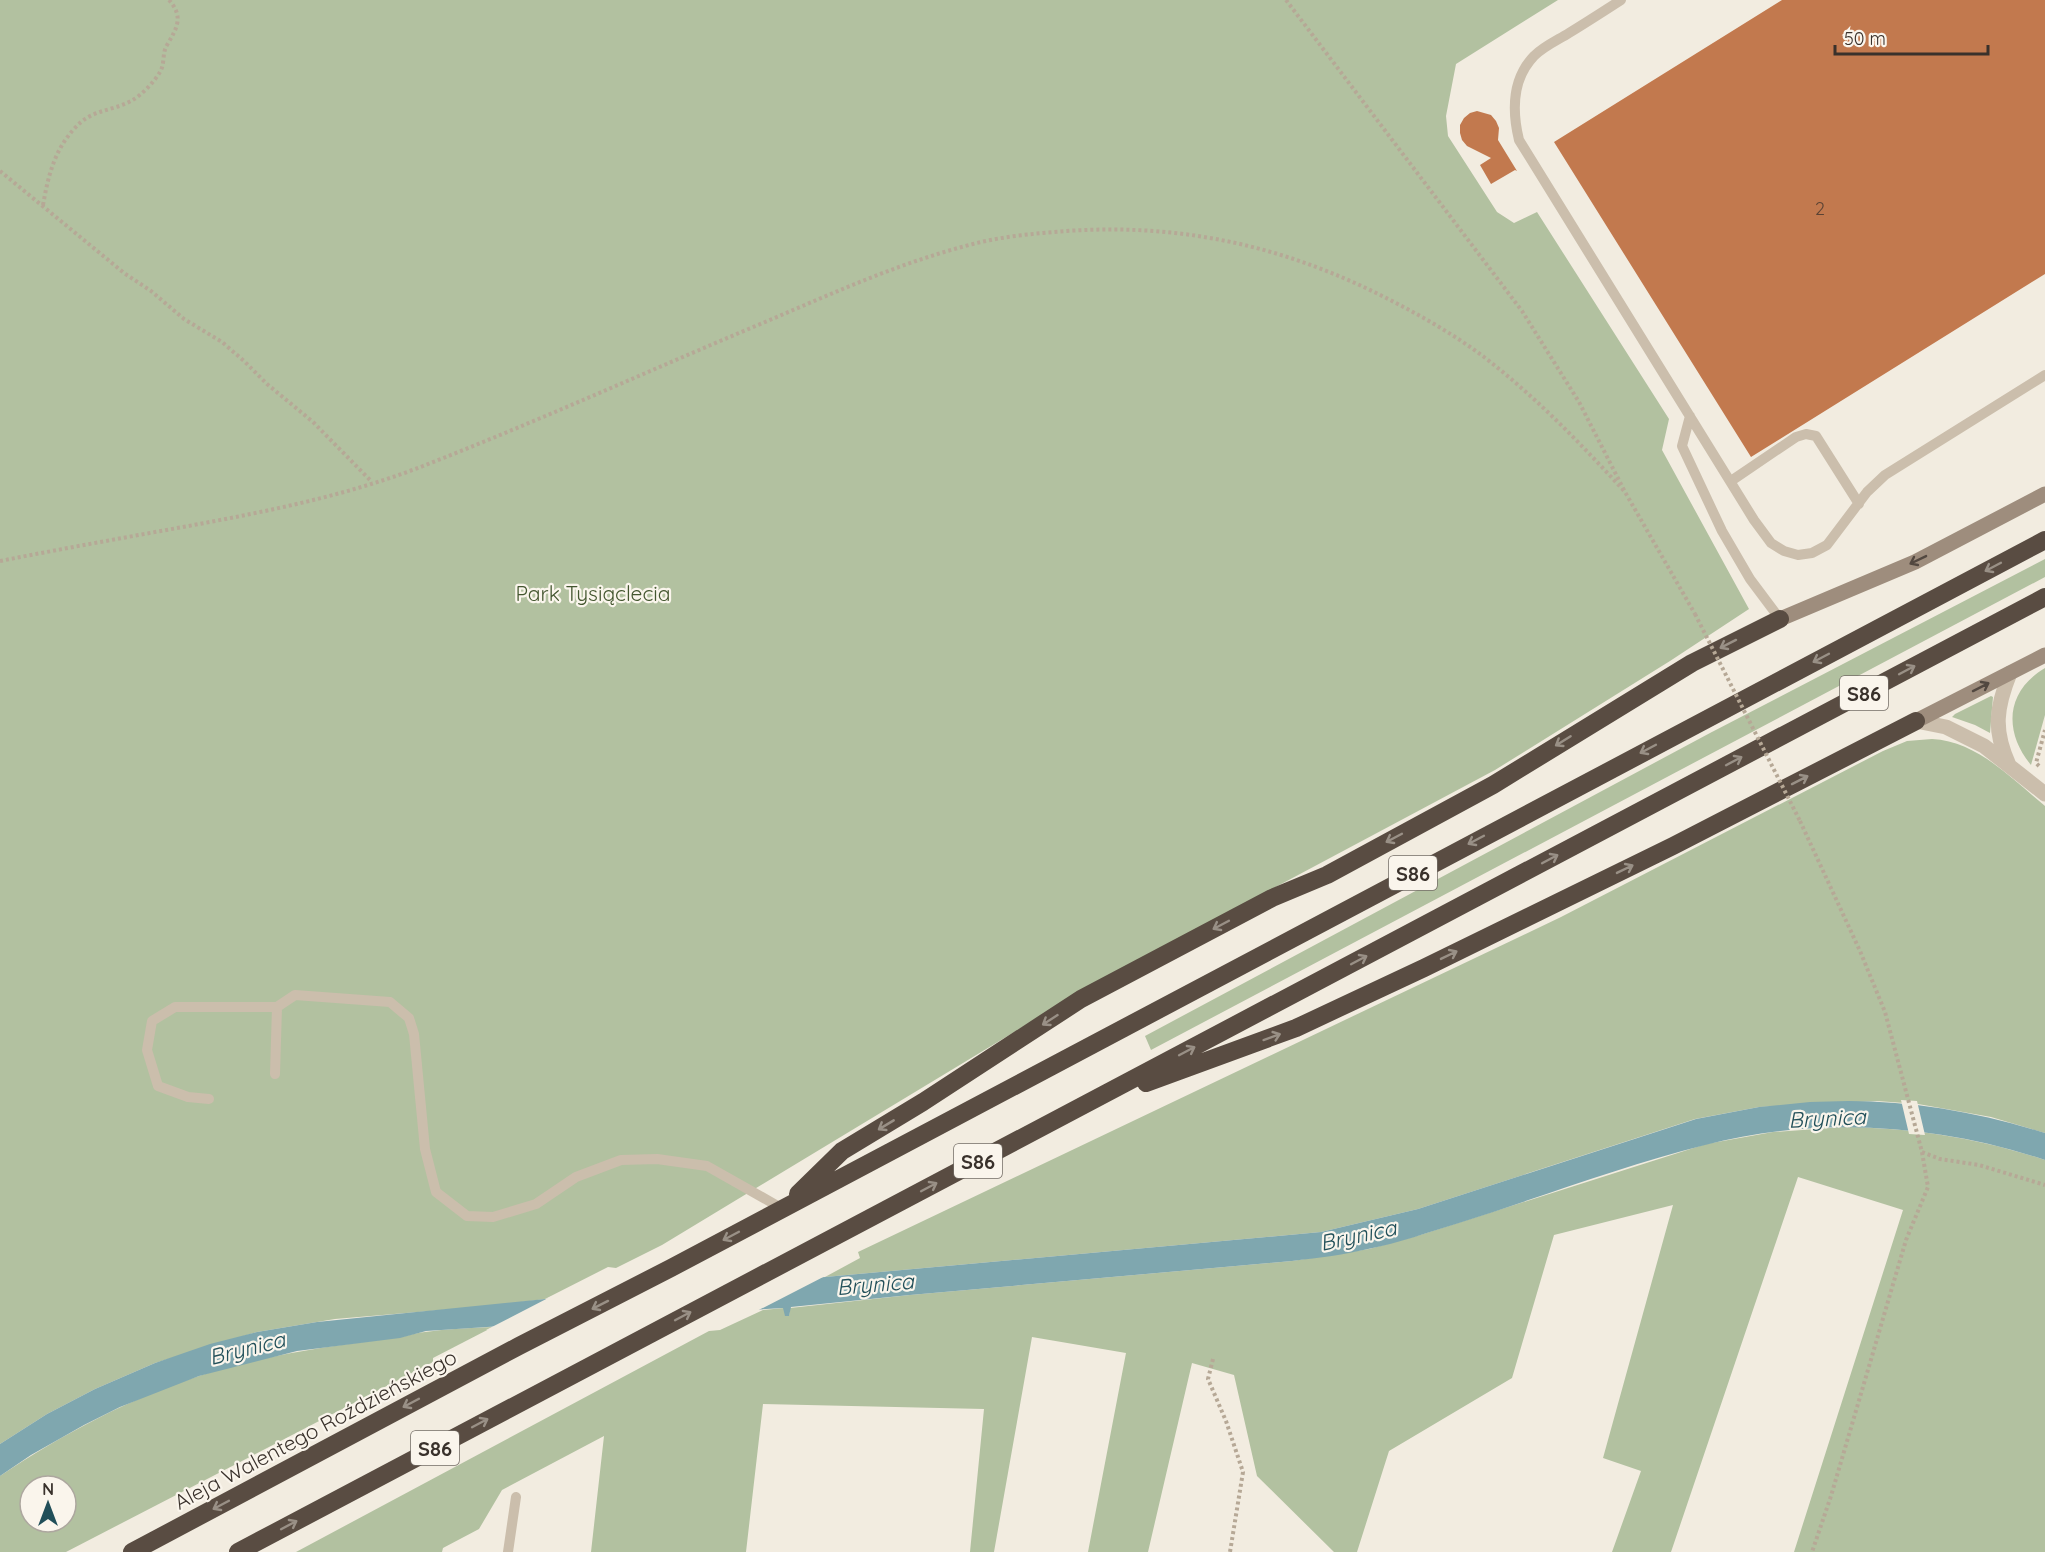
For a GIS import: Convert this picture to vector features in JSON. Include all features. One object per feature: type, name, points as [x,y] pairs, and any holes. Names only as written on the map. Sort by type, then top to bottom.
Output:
[{"type":"highway","name":"S86","points":[[783,1209],[2045,540]]},
{"type":"highway","name":"S86","points":[[238,1552],[2045,597]]},
{"type":"highway","points":[[783,1209],[842,1151],[923,1102],[1081,999],[1272,898],[1327,875],[1493,785],[1692,663],[1780,619]]},
{"type":"highway","points":[[1080,1108],[1296,1028],[1673,846],[1916,721]]},
{"type":"highway","name":"Aleja Walentego Roździeńskiego","points":[[132,1552],[519,1346],[783,1209]]},
{"type":"main road","points":[[1780,619],[1915,561],[2045,495]]},
{"type":"main road","points":[[1916,721],[2045,655]]},
{"type":"street","points":[[2009,765],[1997,725],[2000,704],[2010,673]]},
{"type":"street","points":[[1916,721],[1946,727],[1984,746],[2045,794]]},
{"type":"lane","points":[[1621,0],[1535,56],[1526,67],[1517,87],[1514,122],[1519,140],[1527,154],[1754,520],[1771,543],[1784,551],[1798,555],[1812,553],[1827,546],[1867,492],[1885,475],[2045,375]]},
{"type":"lane","points":[[1690,416],[1682,446],[1722,531],[1750,579],[1780,619]]},
{"type":"lane","points":[[1731,482],[1796,437],[1806,434],[1816,436],[1859,504]]},
{"type":"lane","points":[[209,1099],[188,1096],[158,1086],[147,1050],[152,1021],[176,1007],[277,1007],[295,995],[390,1002],[409,1018],[414,1034],[425,1149],[436,1192],[467,1216],[493,1217],[536,1204],[576,1177],[621,1160],[657,1159],[706,1166],[783,1209]]},
{"type":"lane","points":[[275,1074],[277,1007]]},
{"type":"lane","points":[[508,1552],[516,1497]]},
{"type":"path","points":[[43,205],[53,162],[73,130],[94,113],[131,101],[162,70],[165,48],[177,27],[176,9],[169,0]]},
{"type":"path","points":[[1286,0],[1522,311],[1579,402],[1625,492],[1695,614],[1800,821],[1860,951],[1885,1012],[1922,1152],[1928,1187],[1906,1240],[1831,1496],[1812,1552]]},
{"type":"path","points":[[0,171],[124,273],[151,291],[184,319],[222,342],[267,384],[314,422],[372,482]]},
{"type":"path","points":[[0,561],[319,500],[419,467],[538,419],[885,271],[978,242],[1066,231],[1110,229],[1179,233],[1246,244],[1295,259],[1358,283],[1448,332],[1482,356],[1557,420],[1625,492]]},
{"type":"path","points":[[2045,730],[2036,763],[2045,771]]},
{"type":"path","points":[[1922,1152],[1940,1159],[1979,1165],[2045,1185]]},
{"type":"path","points":[[1213,1359],[1208,1379],[1226,1421],[1243,1472],[1230,1552]]},
{"type":"green space","name":"Park Tysiąclecia","points":[[0,0],[1558,0],[1456,64],[1446,116],[1448,136],[1497,212],[1514,223],[1537,212],[1669,419],[1662,450],[1749,609],[1495,770],[1092,985],[662,1245],[616,1268],[608,1267],[545,1299],[335,1319],[257,1332],[155,1363],[95,1389],[47,1414],[0,1444]]},
{"type":"green space","points":[[2045,559],[2045,577],[1151,1050],[1145,1036],[1710,733]]},
{"type":"green space","points":[[2045,668],[2045,715],[2031,765],[2016,739],[2013,712],[2022,688]]},
{"type":"green space","points":[[1993,697],[1990,733],[1952,717],[1955,714]]},
{"type":"green space","points":[[1932,739],[1948,741],[1979,754],[2007,773],[2045,806],[2045,1133],[1991,1117],[1918,1104],[1877,1101],[1759,1107],[1695,1119],[1418,1209],[1321,1232],[825,1277],[860,1258],[858,1252],[1561,917],[1883,751],[1907,741]]},
{"type":"green space","points":[[1844,1127],[1896,1129],[1946,1136],[2020,1152],[2045,1160],[2045,1552],[1794,1552],[1903,1210],[1798,1177],[1671,1552],[1612,1552],[1641,1471],[1603,1458],[1673,1205],[1554,1235],[1512,1378],[1389,1451],[1357,1552],[1334,1552],[1257,1476],[1234,1375],[1192,1363],[1148,1552],[1088,1552],[1126,1353],[1032,1337],[994,1552],[970,1552],[984,1409],[763,1404],[746,1552],[591,1552],[604,1436],[502,1490],[479,1529],[443,1548],[442,1552],[296,1552],[709,1331],[720,1330],[763,1310],[784,1308],[789,1316],[790,1308],[1292,1261],[1369,1249],[1420,1235],[1706,1144],[1773,1132]]},
{"type":"green space","points":[[493,1327],[433,1358],[433,1362],[66,1552],[0,1552],[0,1476],[98,1418],[175,1384],[226,1368],[321,1348],[450,1329]]},
{"type":"water","name":"Brynica","points":[[1848,1101],[1898,1103],[1948,1110],[2045,1133],[2045,1160],[1962,1138],[1919,1132],[1876,1128],[1790,1130],[1747,1136],[1674,1153],[1414,1237],[1380,1247],[1330,1256],[791,1307],[789,1316],[785,1316],[783,1308],[426,1331],[400,1338],[297,1351],[199,1376],[120,1407],[84,1425],[31,1455],[0,1476],[0,1444],[47,1414],[95,1389],[155,1363],[210,1344],[257,1332],[317,1322],[545,1299],[825,1277],[1321,1232],[1418,1209],[1696,1119],[1759,1107]]},
{"type":"pier","points":[[1901,1100],[1917,1101],[1925,1135],[1909,1134]]},
{"type":"pier","points":[[831,1273],[753,1313],[486,1330],[552,1296]]},
{"type":"building","points":[[1782,0],[2045,0],[2045,274],[1751,457],[1554,142]]},
{"type":"building","points":[[1477,111],[1491,115],[1496,121],[1499,128],[1498,140],[1517,171],[1491,184],[1480,165],[1491,158],[1467,146],[1460,133],[1460,125],[1464,118]]}]
